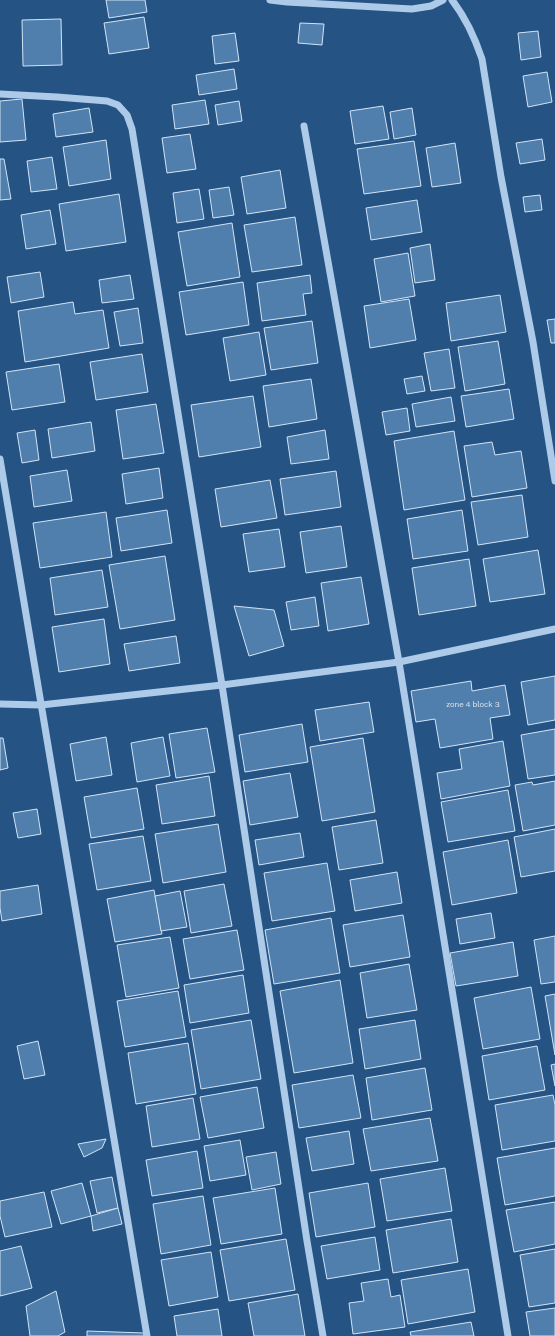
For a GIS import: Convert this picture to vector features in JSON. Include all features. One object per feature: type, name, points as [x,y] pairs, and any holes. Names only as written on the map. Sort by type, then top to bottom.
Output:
[{"type":"street","points":[[270,0],[412,9],[431,6],[443,0]]},
{"type":"street","points":[[452,0],[462,14],[477,44],[482,60],[501,176],[533,342],[555,481]]},
{"type":"street","points":[[0,94],[107,101],[118,105],[127,115],[132,128],[222,685],[323,1336]]},
{"type":"street","points":[[304,126],[399,662],[508,1336]]},
{"type":"street","points":[[0,459],[147,1336]]},
{"type":"street","points":[[0,704],[41,705],[222,685],[399,662],[555,629]]},
{"type":"building","points":[[106,0],[145,0],[147,12],[109,18]]},
{"type":"building","points":[[144,17],[149,48],[109,54],[104,23]]},
{"type":"building","points":[[61,19],[62,65],[23,66],[22,20]]},
{"type":"building","points":[[300,23],[324,24],[322,45],[298,43]]},
{"type":"building","points":[[538,31],[541,57],[521,60],[518,33]]},
{"type":"building","points":[[235,33],[239,61],[215,64],[212,36]]},
{"type":"building","points":[[234,69],[237,89],[199,95],[196,75]]},
{"type":"building","points":[[547,72],[552,102],[528,107],[523,76]]},
{"type":"building","points":[[22,99],[26,140],[0,142],[0,101]]},
{"type":"building","points":[[205,100],[209,124],[175,129],[172,105]]},
{"type":"building","points":[[239,101],[242,121],[218,125],[215,105]]},
{"type":"building","points":[[383,106],[389,139],[355,144],[350,111]]},
{"type":"building","points":[[89,108],[93,132],[56,137],[53,114]]},
{"type":"building","points":[[412,108],[416,135],[394,139],[390,112]]},
{"type":"building","points":[[190,134],[196,169],[167,173],[162,138]]},
{"type":"building","points":[[542,139],[545,160],[520,164],[516,143]]},
{"type":"building","points":[[106,140],[111,179],[69,186],[63,147]]},
{"type":"building","points":[[414,141],[421,186],[364,194],[357,149]]},
{"type":"building","points":[[455,143],[461,183],[432,187],[426,148]]},
{"type":"building","points":[[52,157],[57,189],[31,192],[27,161]]},
{"type":"building","points":[[0,159],[4,159],[11,199],[0,200]]},
{"type":"building","points":[[280,170],[286,208],[247,214],[241,177]]},
{"type":"building","points":[[229,187],[234,215],[213,218],[209,190]]},
{"type":"building","points":[[199,189],[204,219],[177,223],[173,193]]},
{"type":"building","points":[[119,194],[126,242],[66,251],[59,204]]},
{"type":"building","points":[[540,195],[542,210],[525,212],[523,197]]},
{"type":"building","points":[[417,200],[422,232],[371,240],[366,208]]},
{"type":"building","points":[[50,210],[56,244],[26,249],[21,215]]},
{"type":"building","points":[[295,217],[302,265],[252,272],[244,225]]},
{"type":"building","points":[[232,223],[240,277],[187,286],[178,232]]},
{"type":"building","points":[[430,244],[435,280],[415,283],[410,248]]},
{"type":"building","points":[[408,253],[415,296],[381,302],[374,259]]},
{"type":"building","points":[[40,272],[44,297],[11,303],[7,277]]},
{"type":"building","points":[[130,275],[134,299],[102,303],[99,280]]},
{"type":"building","points":[[310,275],[312,293],[303,294],[306,315],[262,321],[257,283]]},
{"type":"building","points":[[243,282],[249,325],[186,335],[179,292]]},
{"type":"building","points":[[500,295],[506,332],[451,341],[446,303]]},
{"type":"building","points":[[409,299],[416,340],[370,348],[364,306]]},
{"type":"building","points":[[73,302],[75,314],[103,310],[109,348],[25,362],[18,311]]},
{"type":"building","points":[[138,308],[143,343],[120,346],[114,312]]},
{"type":"building","points":[[555,319],[555,343],[551,343],[547,320]]},
{"type":"building","points":[[312,321],[318,363],[271,370],[264,328]]},
{"type":"building","points":[[259,332],[266,375],[230,381],[223,338]]},
{"type":"building","points":[[498,341],[505,384],[465,391],[458,347]]},
{"type":"building","points":[[449,349],[455,388],[431,391],[424,353]]},
{"type":"building","points":[[142,354],[148,392],[96,400],[90,362]]},
{"type":"building","points":[[59,364],[65,402],[12,410],[6,372]]},
{"type":"building","points":[[422,376],[425,391],[407,394],[404,379]]},
{"type":"building","points":[[311,379],[317,419],[269,427],[263,386]]},
{"type":"building","points":[[509,389],[514,419],[466,427],[461,396]]},
{"type":"building","points":[[253,396],[261,447],[199,457],[191,405]]},
{"type":"building","points":[[451,397],[455,421],[416,427],[412,404]]},
{"type":"building","points":[[156,404],[164,453],[123,459],[116,410]]},
{"type":"building","points":[[407,408],[410,431],[386,435],[382,412]]},
{"type":"building","points":[[91,422],[95,451],[52,458],[48,429]]},
{"type":"building","points":[[35,430],[39,460],[22,463],[17,433]]},
{"type":"building","points":[[325,430],[329,459],[291,464],[287,437]]},
{"type":"building","points":[[454,431],[465,500],[404,510],[394,441]]},
{"type":"building","points":[[492,442],[495,455],[521,451],[527,488],[472,497],[464,446]]},
{"type":"building","points":[[159,468],[163,498],[126,504],[122,474]]},
{"type":"building","points":[[67,470],[72,501],[34,507],[30,476]]},
{"type":"building","points":[[336,471],[341,507],[285,515],[280,479]]},
{"type":"building","points":[[270,480],[277,518],[221,527],[215,489]]},
{"type":"building","points":[[522,495],[528,537],[478,545],[471,502]]},
{"type":"building","points":[[167,510],[172,543],[121,551],[116,518]]},
{"type":"building","points":[[462,510],[468,551],[413,559],[407,519]]},
{"type":"building","points":[[106,512],[112,557],[40,568],[33,523]]},
{"type":"building","points":[[341,526],[347,567],[306,573],[300,532]]},
{"type":"building","points":[[279,529],[285,567],[249,572],[243,534]]},
{"type":"building","points":[[538,550],[545,594],[490,602],[483,559]]},
{"type":"building","points":[[165,556],[175,620],[120,629],[109,565]]},
{"type":"building","points":[[469,559],[476,606],[419,615],[412,568]]},
{"type":"building","points":[[102,570],[108,607],[55,615],[50,578]]},
{"type":"building","points":[[361,577],[369,624],[328,631],[321,583]]},
{"type":"building","points":[[315,597],[319,626],[291,630],[286,602]]},
{"type":"building","points":[[234,606],[274,610],[284,646],[249,656]]},
{"type":"building","points":[[104,619],[110,664],[59,672],[52,627]]},
{"type":"building","points":[[176,636],[180,663],[129,671],[124,644]]},
{"type":"building","points":[[555,676],[555,720],[528,725],[521,682]]},
{"type":"building","points":[[471,681],[472,691],[505,685],[510,715],[490,718],[493,739],[440,748],[435,719],[416,722],[411,691]]},
{"type":"building","points":[[369,702],[374,732],[320,741],[315,710]]},
{"type":"building","points":[[302,724],[308,762],[245,772],[239,735]]},
{"type":"building","points":[[207,728],[215,772],[176,778],[169,734]]},
{"type":"building","points":[[555,729],[555,775],[528,779],[521,735]]},
{"type":"building","points":[[106,737],[112,775],[76,781],[70,744]]},
{"type":"building","points":[[163,737],[170,776],[137,782],[131,743]]},
{"type":"building","points":[[0,738],[3,738],[8,768],[0,770]]},
{"type":"building","points":[[363,738],[375,812],[322,821],[310,747]]},
{"type":"building","points":[[503,741],[510,786],[441,799],[437,773],[462,769],[459,749]]},
{"type":"building","points":[[290,773],[298,817],[250,825],[243,781]]},
{"type":"building","points":[[209,776],[215,816],[162,824],[156,785]]},
{"type":"building","points":[[555,781],[555,825],[523,831],[515,785],[532,782],[533,785]]},
{"type":"building","points":[[137,788],[144,829],[91,838],[84,797]]},
{"type":"building","points":[[508,790],[515,831],[448,842],[441,802]]},
{"type":"building","points":[[37,809],[41,834],[18,838],[13,813]]},
{"type":"building","points":[[376,820],[383,863],[339,870],[332,827]]},
{"type":"building","points":[[218,824],[226,872],[163,883],[155,834]]},
{"type":"building","points":[[555,829],[555,871],[521,877],[514,837]]},
{"type":"building","points":[[300,833],[304,857],[259,865],[255,840]]},
{"type":"building","points":[[143,836],[151,881],[97,890],[89,844]]},
{"type":"building","points":[[508,840],[517,893],[452,905],[443,852]]},
{"type":"building","points":[[327,863],[335,911],[272,921],[264,873]]},
{"type":"building","points":[[397,872],[402,903],[355,911],[350,880]]},
{"type":"building","points":[[224,884],[232,926],[191,933],[184,891]]},
{"type":"building","points":[[38,885],[42,914],[2,921],[0,891]]},
{"type":"building","points":[[154,890],[162,934],[115,942],[107,899]]},
{"type":"building","points":[[180,891],[187,927],[161,931],[155,896]]},
{"type":"building","points":[[491,913],[495,938],[460,944],[456,919]]},
{"type":"building","points":[[403,915],[410,957],[350,967],[343,925]]},
{"type":"building","points":[[331,918],[340,973],[274,984],[265,930]]},
{"type":"building","points":[[237,930],[244,970],[190,979],[183,939]]},
{"type":"building","points":[[555,936],[555,982],[541,984],[534,940]]},
{"type":"building","points":[[170,937],[179,988],[126,997],[117,945]]},
{"type":"building","points":[[513,942],[518,976],[456,986],[450,953]]},
{"type":"building","points":[[409,964],[417,1010],[367,1018],[360,973]]},
{"type":"building","points":[[243,975],[249,1013],[190,1023],[184,985]]},
{"type":"building","points":[[340,980],[353,1063],[294,1073],[280,991]]},
{"type":"building","points":[[531,987],[540,1039],[483,1049],[474,998]]},
{"type":"building","points":[[178,991],[186,1037],[125,1047],[117,1001]]},
{"type":"building","points":[[555,994],[555,1055],[545,996]]},
{"type":"building","points":[[251,1020],[261,1079],[201,1089],[191,1030]]},
{"type":"building","points":[[415,1020],[421,1059],[365,1069],[359,1029]]},
{"type":"building","points":[[38,1041],[45,1075],[24,1079],[17,1046]]},
{"type":"building","points":[[188,1043],[196,1094],[136,1104],[128,1053]]},
{"type":"building","points":[[537,1046],[545,1090],[489,1100],[482,1056]]},
{"type":"building","points":[[555,1064],[555,1086],[551,1065]]},
{"type":"building","points":[[425,1068],[432,1110],[372,1120],[366,1078]]},
{"type":"building","points":[[353,1075],[361,1118],[299,1128],[292,1085]]},
{"type":"building","points":[[257,1087],[264,1128],[208,1138],[200,1097]]},
{"type":"building","points":[[553,1095],[555,1105],[555,1141],[502,1150],[495,1105]]},
{"type":"building","points":[[193,1098],[200,1139],[152,1147],[146,1106]]},
{"type":"building","points":[[430,1118],[438,1161],[371,1171],[363,1129]]},
{"type":"building","points":[[349,1131],[354,1164],[312,1171],[306,1138]]},
{"type":"building","points":[[106,1139],[102,1148],[84,1157],[78,1144]]},
{"type":"building","points":[[240,1140],[246,1175],[210,1181],[204,1146]]},
{"type":"building","points":[[555,1148],[555,1196],[505,1205],[497,1158]]},
{"type":"building","points":[[197,1151],[203,1188],[152,1196],[146,1160]]},
{"type":"building","points":[[276,1152],[281,1184],[252,1190],[246,1157]]},
{"type":"building","points":[[445,1168],[452,1211],[387,1221],[380,1179]]},
{"type":"building","points":[[112,1177],[118,1208],[97,1213],[90,1181]]},
{"type":"building","points":[[82,1183],[91,1216],[61,1224],[51,1191]]},
{"type":"building","points":[[368,1183],[375,1227],[316,1237],[309,1193]]},
{"type":"building","points":[[275,1188],[282,1234],[221,1244],[213,1198]]},
{"type":"building","points":[[44,1192],[52,1227],[5,1237],[0,1216],[0,1201]]},
{"type":"building","points":[[203,1196],[211,1245],[161,1254],[153,1204]]},
{"type":"building","points":[[555,1202],[555,1244],[514,1252],[506,1210]]},
{"type":"building","points":[[118,1208],[122,1224],[93,1231],[91,1216]]},
{"type":"building","points":[[451,1219],[458,1262],[393,1273],[386,1230]]},
{"type":"building","points":[[375,1237],[380,1270],[327,1279],[321,1246]]},
{"type":"building","points":[[286,1239],[295,1290],[229,1301],[220,1250]]},
{"type":"building","points":[[21,1246],[32,1288],[0,1296],[0,1251]]},
{"type":"building","points":[[555,1249],[555,1303],[529,1307],[520,1255]]},
{"type":"building","points":[[211,1252],[218,1297],[169,1306],[161,1260]]},
{"type":"building","points":[[468,1269],[475,1312],[408,1324],[401,1280]]},
{"type":"building","points":[[388,1279],[391,1297],[400,1295],[405,1327],[353,1334],[349,1303],[364,1301],[361,1283]]},
{"type":"building","points":[[56,1291],[65,1332],[58,1336],[30,1336],[26,1306]]},
{"type":"building","points":[[298,1294],[305,1336],[254,1336],[248,1303]]},
{"type":"building","points":[[555,1308],[555,1336],[530,1336],[526,1312]]},
{"type":"building","points":[[218,1309],[222,1336],[177,1336],[174,1316]]},
{"type":"building","points":[[471,1322],[474,1336],[411,1336],[410,1332]]},
{"type":"building","points":[[87,1331],[144,1333],[144,1336],[87,1336]]}]
